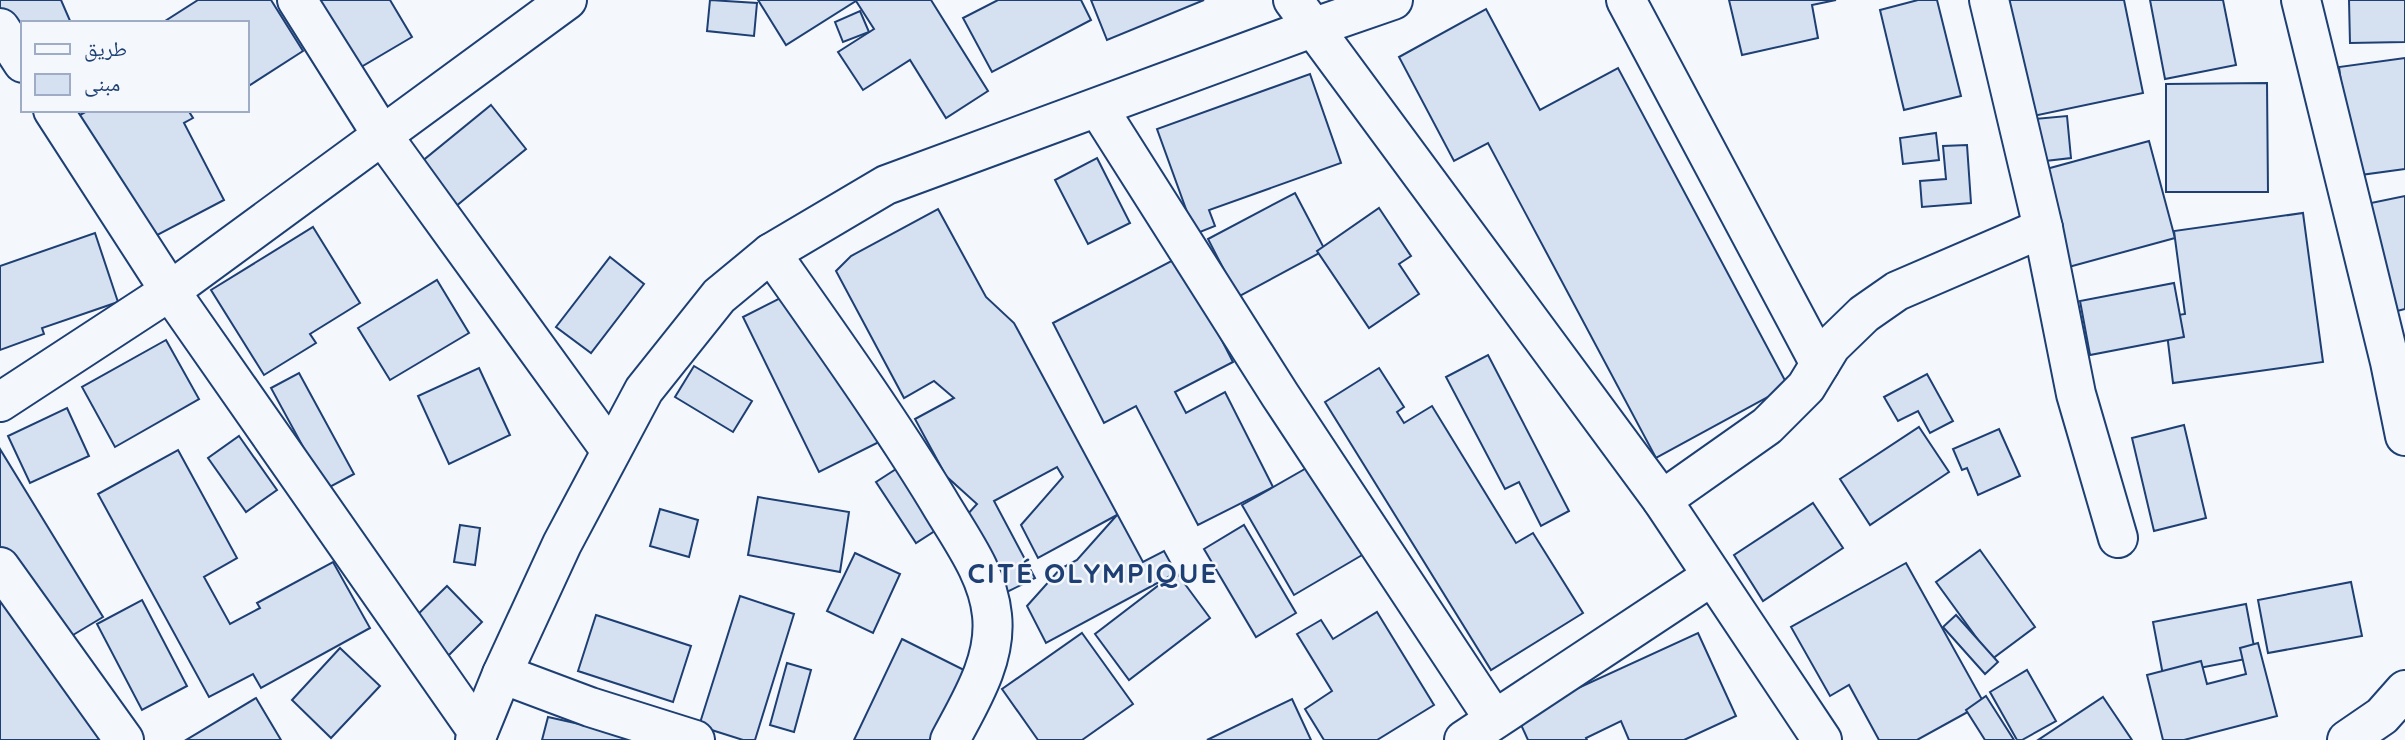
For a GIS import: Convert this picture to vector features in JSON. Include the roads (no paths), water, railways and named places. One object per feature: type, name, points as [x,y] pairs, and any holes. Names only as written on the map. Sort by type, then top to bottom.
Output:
[{"type":"street","points":[[297,0],[382,135],[611,451]]},
{"type":"street","points":[[0,402],[170,290],[567,0]]},
{"type":"street","points":[[476,736],[562,544],[644,390],[719,296],[771,253],[886,185],[1098,108],[1303,14],[1393,0]]},
{"type":"street","points":[[1626,0],[1820,364]]},
{"type":"street","points":[[1989,0],[2043,228],[2076,394],[2118,538]]},
{"type":"street","points":[[2301,0],[2390,362],[2405,436]]},
{"type":"street","points":[[1303,14],[1662,500],[1822,740]]},
{"type":"street","points":[[0,28],[21,60]]},
{"type":"street","points":[[1098,108],[1421,612],[1479,730],[1712,576]]},
{"type":"street","points":[[54,112],[170,290],[476,736]]},
{"type":"street","points":[[1662,500],[1767,426],[1806,387],[1831,346],[1864,314],[1897,291],[2043,228]]},
{"type":"street","points":[[771,253],[893,427],[971,555],[985,585],[993,617],[990,649],[981,681],[950,740]]},
{"type":"street","points":[[0,568],[124,740]]},
{"type":"street","points":[[502,674],[590,708],[695,740]]},
{"type":"street","points":[[2347,740],[2395,715]]},
{"type":"district","name":"CITÉ OLYMPIQUE","points":[[1093,573]]}]
